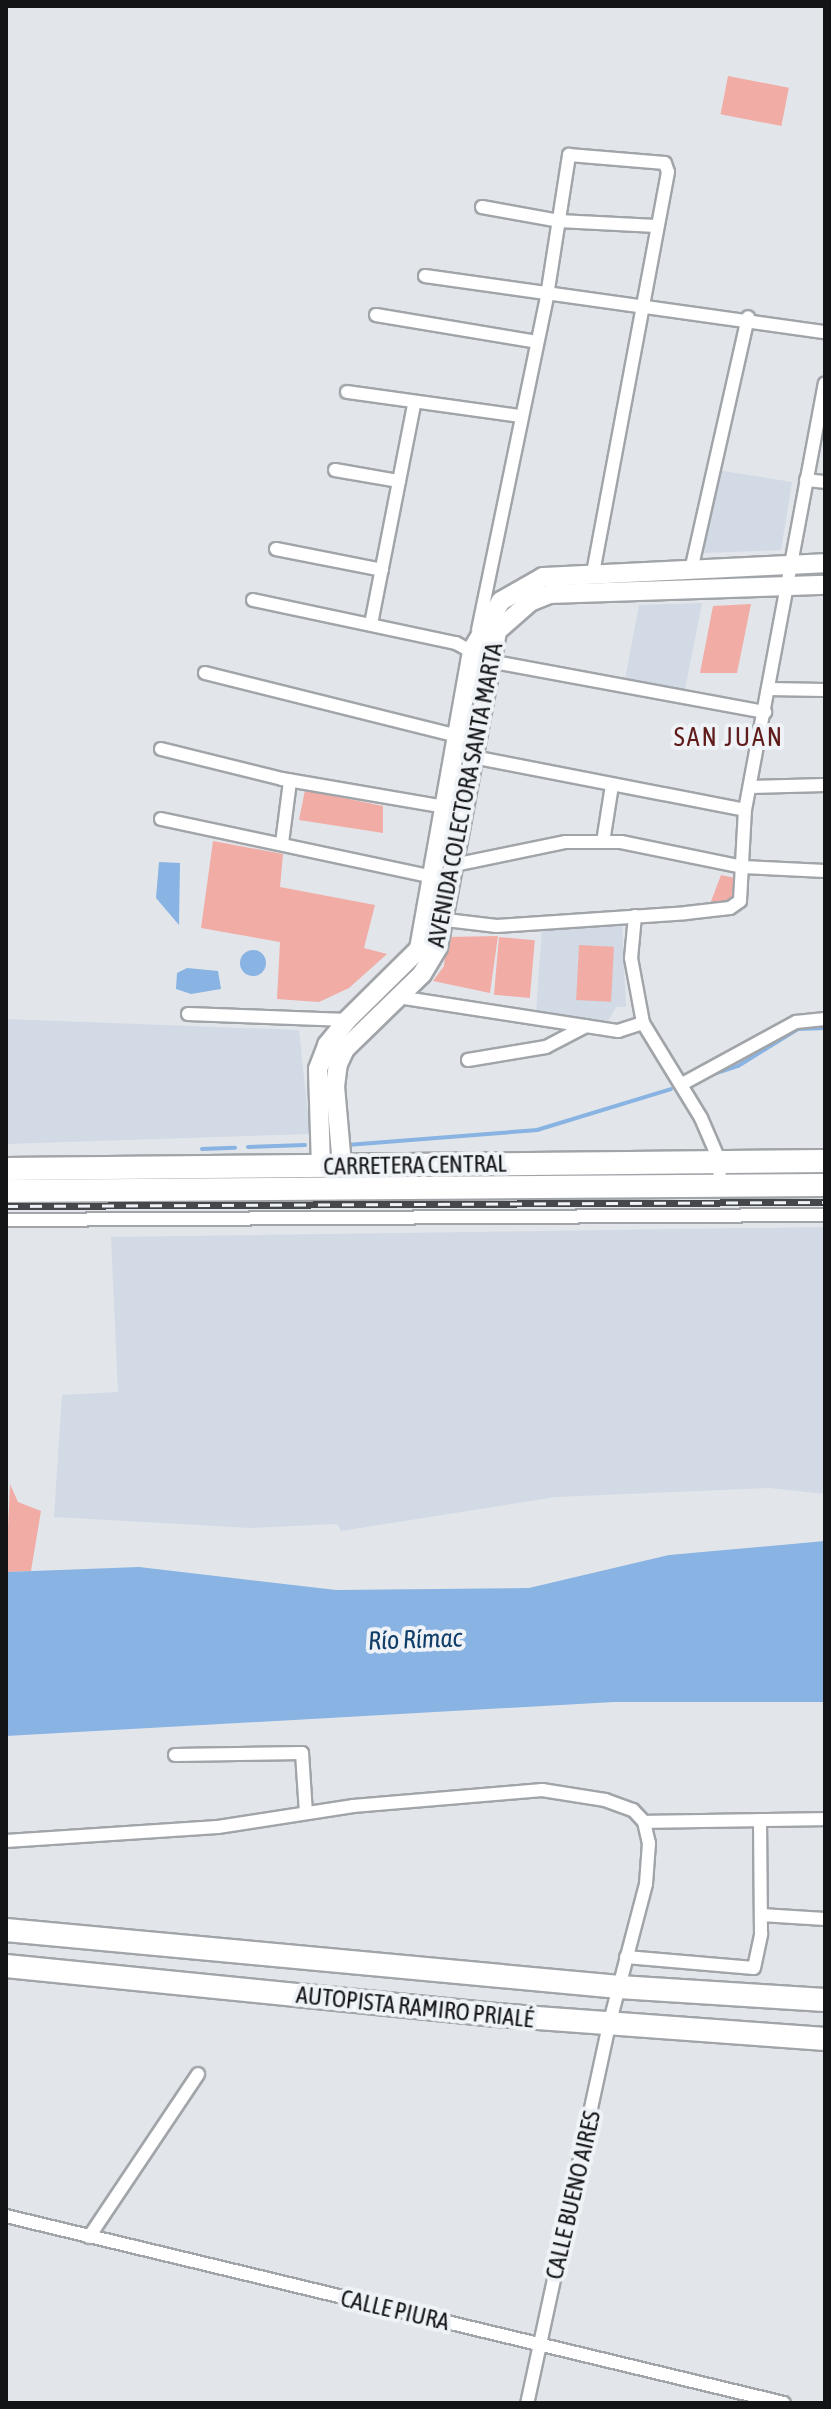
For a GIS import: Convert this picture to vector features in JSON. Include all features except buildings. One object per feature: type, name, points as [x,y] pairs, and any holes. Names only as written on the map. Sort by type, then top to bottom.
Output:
[{"type":"highway","name":"CARRETERA CENTRAL","points":[[6,1191],[58,1179],[332,1166],[825,1161]]},
{"type":"highway","name":"CARRETERA CENTRAL","points":[[6,1169],[58,1179],[825,1185]]},
{"type":"highway","name":"AUTOPISTA RAMIRO PRIALÉ","points":[[7,1931],[619,1987],[825,2000]]},
{"type":"highway","name":"AUTOPISTA RAMIRO PRIALÉ","points":[[6,1966],[609,2025],[825,2039]]},
{"type":"street","points":[[475,643],[547,296],[569,155],[665,163],[668,172],[593,571]]},
{"type":"street","points":[[482,207],[559,221],[656,226]]},
{"type":"street","points":[[425,276],[547,296],[748,317],[825,332]]},
{"type":"street","points":[[376,315],[537,342]]},
{"type":"street","points":[[692,566],[748,317]]},
{"type":"street","points":[[446,920],[497,926],[730,908],[740,901],[745,810],[765,712],[788,564],[825,383]]},
{"type":"street","points":[[347,392],[414,404],[520,416]]},
{"type":"street","points":[[371,624],[414,404]]},
{"type":"street","points":[[335,470],[399,481]]},
{"type":"street","points":[[806,480],[825,482]]},
{"type":"street","points":[[276,549],[382,570]]},
{"type":"street","name":"AVENIDA COLECTORA SANTA MARTA","points":[[332,1166],[318,1069],[327,1045],[347,1020],[419,949],[475,643],[501,601],[517,587],[543,577],[593,571],[825,563]]},
{"type":"street","name":"AVENIDA COLECTORA SANTA MARTA","points":[[332,1166],[338,1064],[345,1049],[433,960],[446,920],[489,661],[497,631],[508,618],[550,594],[825,585]]},
{"type":"street","points":[[253,600],[475,643],[489,661],[765,712]]},
{"type":"street","points":[[205,673],[457,736]]},
{"type":"street","points":[[768,689],[825,690]]},
{"type":"street","points":[[161,749],[290,781],[445,807]]},
{"type":"street","points":[[473,757],[745,810]]},
{"type":"street","points":[[282,843],[290,781]]},
{"type":"street","points":[[603,842],[612,785]]},
{"type":"street","points":[[750,787],[825,785]]},
{"type":"street","points":[[161,819],[434,877]]},
{"type":"street","points":[[454,865],[565,842],[603,842],[743,867],[825,871]]},
{"type":"street","points":[[635,916],[631,958],[643,1023],[684,1083],[720,1162],[719,1185]]},
{"type":"street","points":[[398,997],[618,1031],[643,1023]]},
{"type":"street","points":[[188,1014],[347,1020]]},
{"type":"street","points":[[684,1083],[796,1022],[825,1019]]},
{"type":"street","points":[[468,1060],[546,1047],[586,1026]]},
{"type":"street","points":[[6,1220],[825,1215]]},
{"type":"street","points":[[175,1755],[302,1753],[306,1813]]},
{"type":"street","points":[[6,1841],[180,1831],[306,1813],[542,1790],[605,1800],[633,1810],[644,1822],[825,1819]]},
{"type":"street","points":[[626,1957],[754,1968],[761,1915],[760,1820]]},
{"type":"street","name":"CALLE BUENO AIRES","points":[[527,2403],[609,2025],[649,1863],[644,1822]]},
{"type":"street","points":[[761,1915],[825,1919]]},
{"type":"street","points":[[89,2237],[198,2074]]},
{"type":"street","name":"CALLE PIURA","points":[[6,2216],[784,2403]]},
{"type":"shaded area","points":[[728,76],[789,88],[781,126],[721,114]]},
{"type":"shaded area","points":[[717,470],[792,482],[781,550],[704,553]]},
{"type":"shaded area","points":[[702,603],[685,690],[625,679],[639,605]]},
{"type":"shaded area","points":[[751,604],[737,673],[700,673],[713,606]]},
{"type":"shaded area","points":[[305,790],[383,806],[383,833],[299,820]]},
{"type":"shaded area","points":[[213,841],[283,854],[280,887],[375,905],[364,948],[387,954],[349,988],[319,1002],[277,999],[280,942],[201,928]]},
{"type":"shaded area","points":[[721,875],[735,878],[734,899],[710,904]]},
{"type":"shaded area","points":[[622,923],[626,1007],[616,1007],[608,1021],[536,1012],[542,928]]},
{"type":"shaded area","points":[[498,936],[490,993],[433,981],[444,966],[447,937]]},
{"type":"shaded area","points":[[499,937],[535,940],[530,998],[494,995]]},
{"type":"shaded area","points":[[579,945],[614,947],[611,1002],[576,1000]]},
{"type":"shaded area","points":[[6,1019],[299,1030],[310,1134],[6,1144]]},
{"type":"shaded area","points":[[825,1227],[825,1494],[770,1488],[556,1497],[341,1531],[337,1524],[251,1528],[54,1517],[62,1395],[118,1392],[111,1237]]},
{"type":"shaded area","points":[[10,1484],[18,1502],[41,1511],[31,1571],[6,1572]]},
{"type":"water","points":[[159,862],[180,863],[179,925],[156,898]]},
{"type":"water","points":[[253,950],[262,954],[266,963],[262,972],[253,976],[244,972],[240,963],[244,954]]},
{"type":"water","points":[[187,968],[218,971],[221,989],[191,994],[176,989],[177,973]]},
{"type":"water","name":"Río Rímac","points":[[825,1541],[825,1702],[614,1702],[6,1736],[6,1572],[139,1567],[336,1590],[529,1588],[669,1555]]},
{"type":"waterway","points":[[710,1075],[738,1066],[798,1029],[825,1028]]},
{"type":"waterway","points":[[347,1145],[537,1130],[671,1089]]},
{"type":"waterway","points":[[248,1147],[305,1145]]},
{"type":"waterway","points":[[202,1149],[235,1148]]},
{"type":"railway","points":[[6,1206],[825,1202]]},
{"type":"district","name":"SAN JUAN","points":[[729,738]]}]
